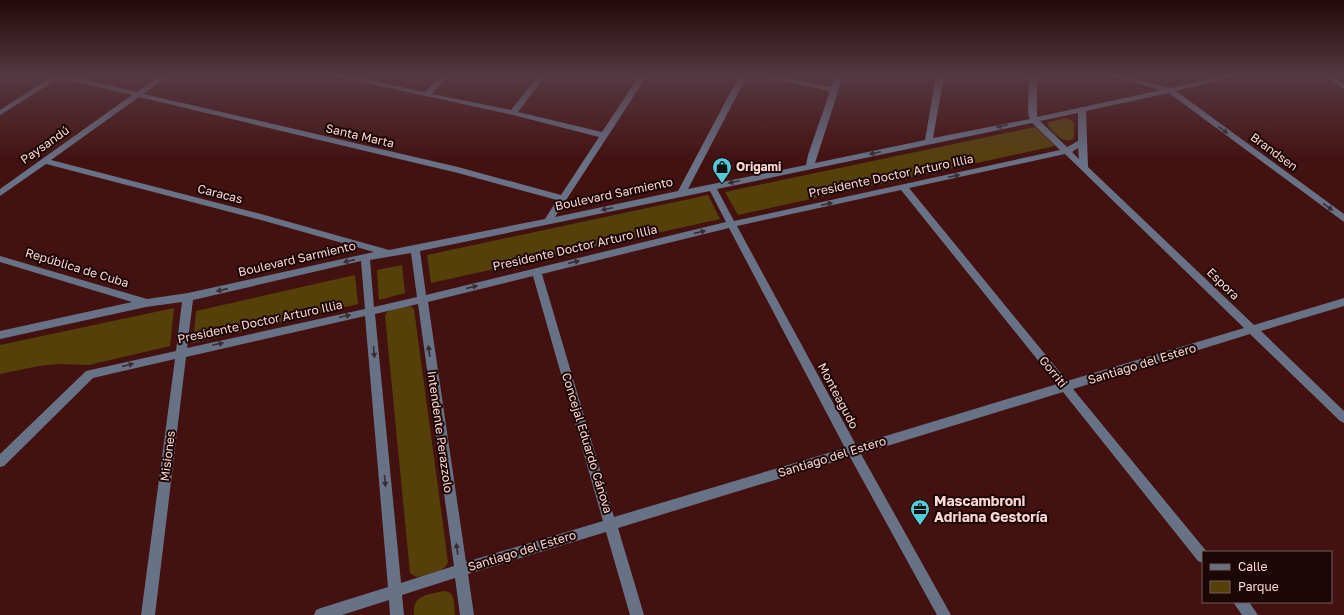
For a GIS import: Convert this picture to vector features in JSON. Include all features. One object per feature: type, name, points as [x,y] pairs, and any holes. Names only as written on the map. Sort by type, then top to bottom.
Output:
[{"type":"street","points":[[0,113],[13,105]]},
{"type":"street","name":"Paysandú","points":[[0,192],[123,105]]},
{"type":"street","name":"Santa Marta","points":[[179,105],[458,170],[562,198]]},
{"type":"street","points":[[473,105],[603,135]]},
{"type":"street","points":[[513,113],[520,105]]},
{"type":"street","points":[[548,221],[624,105]]},
{"type":"street","points":[[681,194],[728,105]]},
{"type":"street","points":[[810,167],[812,155],[830,105]]},
{"type":"street","points":[[929,142],[935,105]]},
{"type":"street","points":[[1032,105],[1032,114],[1034,120]]},
{"type":"street","name":"Boulevard Sarmiento","points":[[0,335],[146,303],[188,297],[365,257],[415,249],[1105,105]]},
{"type":"street","name":"Brandsen","points":[[1190,105],[1344,219]]},
{"type":"street","points":[[1082,110],[1084,168]]},
{"type":"street","name":"Espora","points":[[1034,120],[1344,418]]},
{"type":"street","name":"Presidente Doctor Arturo Illia","points":[[0,462],[90,374],[421,300],[733,224],[1067,151],[1082,142]]},
{"type":"street","name":"Caracas","points":[[44,161],[261,217],[389,253]]},
{"type":"street","name":"Monteagudo","points":[[712,187],[853,451],[944,615]]},
{"type":"street","name":"Gorriti","points":[[903,187],[1202,556]]},
{"type":"street","name":"Intendente Perazzolo","points":[[415,249],[421,300],[467,615]]},
{"type":"street","points":[[365,257],[397,615]]},
{"type":"street","name":"República de Cuba","points":[[0,259],[146,303]]},
{"type":"street","name":"Concejal Eduardo Cánova","points":[[536,271],[637,615]]},
{"type":"street","name":"Misiones","points":[[148,615],[188,297]]},
{"type":"street","name":"Santiago del Estero","points":[[321,615],[460,570],[1065,388],[1344,302]]},
{"type":"street","points":[[1241,603],[1250,615]]},
{"type":"green space","points":[[1067,118],[1074,122],[1074,138],[1070,140],[1059,137],[1047,124],[1048,122]]},
{"type":"green space","points":[[1035,127],[1055,146],[738,215],[725,192]]},
{"type":"green space","points":[[708,195],[720,219],[431,283],[427,255]]},
{"type":"green space","points":[[402,265],[405,293],[379,300],[377,270]]},
{"type":"green space","points":[[355,275],[358,304],[193,343],[196,311]]},
{"type":"green space","points":[[409,305],[414,309],[448,562],[443,569],[439,571],[430,575],[416,577],[410,573],[385,315],[389,310]]},
{"type":"green space","points":[[174,308],[170,346],[89,365],[59,364],[39,366],[0,374],[0,345]]},
{"type":"green space","points":[[444,591],[451,593],[454,600],[455,615],[414,615],[414,608],[418,599]]},
{"type":"place","name":"Origami","points":[[722,184]]},
{"type":"place","name":"Mascambroni Adriana Gestoría","points":[[920,526]]}]
